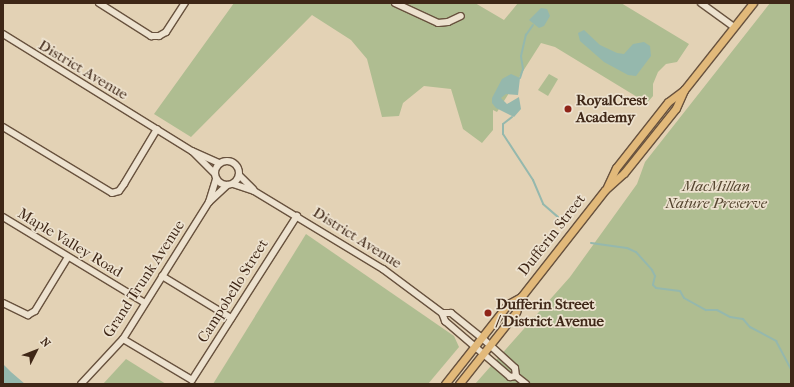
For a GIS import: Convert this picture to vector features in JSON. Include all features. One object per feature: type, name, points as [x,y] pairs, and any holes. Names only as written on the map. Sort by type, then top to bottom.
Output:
[{"type":"main road","name":"Dufferin Street","points":[[445,384],[508,304],[520,297],[605,190],[624,173],[676,108],[684,90],[753,3]]},
{"type":"main road","name":"Dufferin Street","points":[[459,384],[516,312],[520,297]]},
{"type":"street","points":[[99,3],[151,36],[159,36],[166,32],[185,3]]},
{"type":"street","points":[[395,3],[438,23],[448,22],[461,16]]},
{"type":"street","points":[[701,3],[734,27]]},
{"type":"street","name":"District Avenue","points":[[3,34],[192,151],[219,163]]},
{"type":"street","points":[[3,127],[112,193],[119,191],[157,130]]},
{"type":"street","name":"District Avenue","points":[[192,151],[214,172]]},
{"type":"street","points":[[232,162],[238,167],[239,175],[230,185],[216,179],[214,172],[219,163],[232,162]]},
{"type":"street","name":"District Avenue","points":[[239,175],[254,190],[383,269],[442,313],[446,321],[510,377],[516,376],[515,368],[481,337],[451,313],[442,313]]},
{"type":"street","name":"Grand Trunk Avenue","points":[[81,384],[123,339],[208,202],[216,179]]},
{"type":"street","name":"District Avenue","points":[[230,185],[254,190]]},
{"type":"street","name":"Grand Trunk Avenue","points":[[208,202],[230,185]]},
{"type":"street","name":"Campobello Street","points":[[123,339],[192,380],[297,216]]},
{"type":"street","name":"Maple Valley Road","points":[[3,217],[145,304]]},
{"type":"street","points":[[3,303],[28,315],[35,311],[68,257]]},
{"type":"street","points":[[162,276],[231,318]]},
{"type":"street","points":[[516,376],[526,384]]},
{"type":"green space","points":[[234,3],[475,3],[504,20],[518,3],[621,3],[689,44],[677,62],[666,64],[658,72],[653,84],[653,96],[647,103],[555,47],[541,43],[497,112],[493,110],[493,130],[482,143],[463,129],[451,89],[424,86],[403,103],[399,116],[382,117],[367,59],[351,40],[312,15],[191,137],[154,114]]},
{"type":"green space","name":"MacMillan Nature Preserve","points":[[770,3],[791,3],[791,384],[475,384],[570,277],[637,184],[645,162]]},
{"type":"green space","points":[[549,74],[558,79],[548,96],[538,90]]},
{"type":"green space","points":[[306,234],[454,336],[459,347],[428,384],[213,384]]},
{"type":"green space","points":[[126,359],[166,384],[103,384]]},
{"type":"water","points":[[541,8],[547,9],[550,16],[544,26],[539,28],[529,20]]},
{"type":"water","points":[[584,30],[600,45],[617,53],[624,54],[633,44],[644,42],[650,46],[651,56],[636,76],[628,75],[604,62],[580,41],[578,33]]},
{"type":"water","points":[[511,74],[520,78],[518,95],[506,94],[501,98],[507,104],[519,97],[521,109],[514,117],[496,108],[492,103],[492,98],[502,79]]},
{"type":"water","points":[[3,364],[11,372],[25,384],[3,384]]},
{"type":"waterway","points":[[520,78],[523,69],[521,56],[526,35],[533,25]]},
{"type":"waterway","points":[[512,117],[503,124],[503,134],[533,180],[543,204],[558,217]]},
{"type":"waterway","points":[[591,243],[627,248],[636,252],[652,270],[655,276],[653,285],[656,288],[680,291],[684,298],[706,310],[717,310],[730,317],[743,319],[750,327],[776,341],[791,369]]},
{"type":"place","name":"RoyalCrest Academy","points":[[568,109]]},
{"type":"place","name":"Dufferin Street / District Avenue","points":[[488,313]]}]
